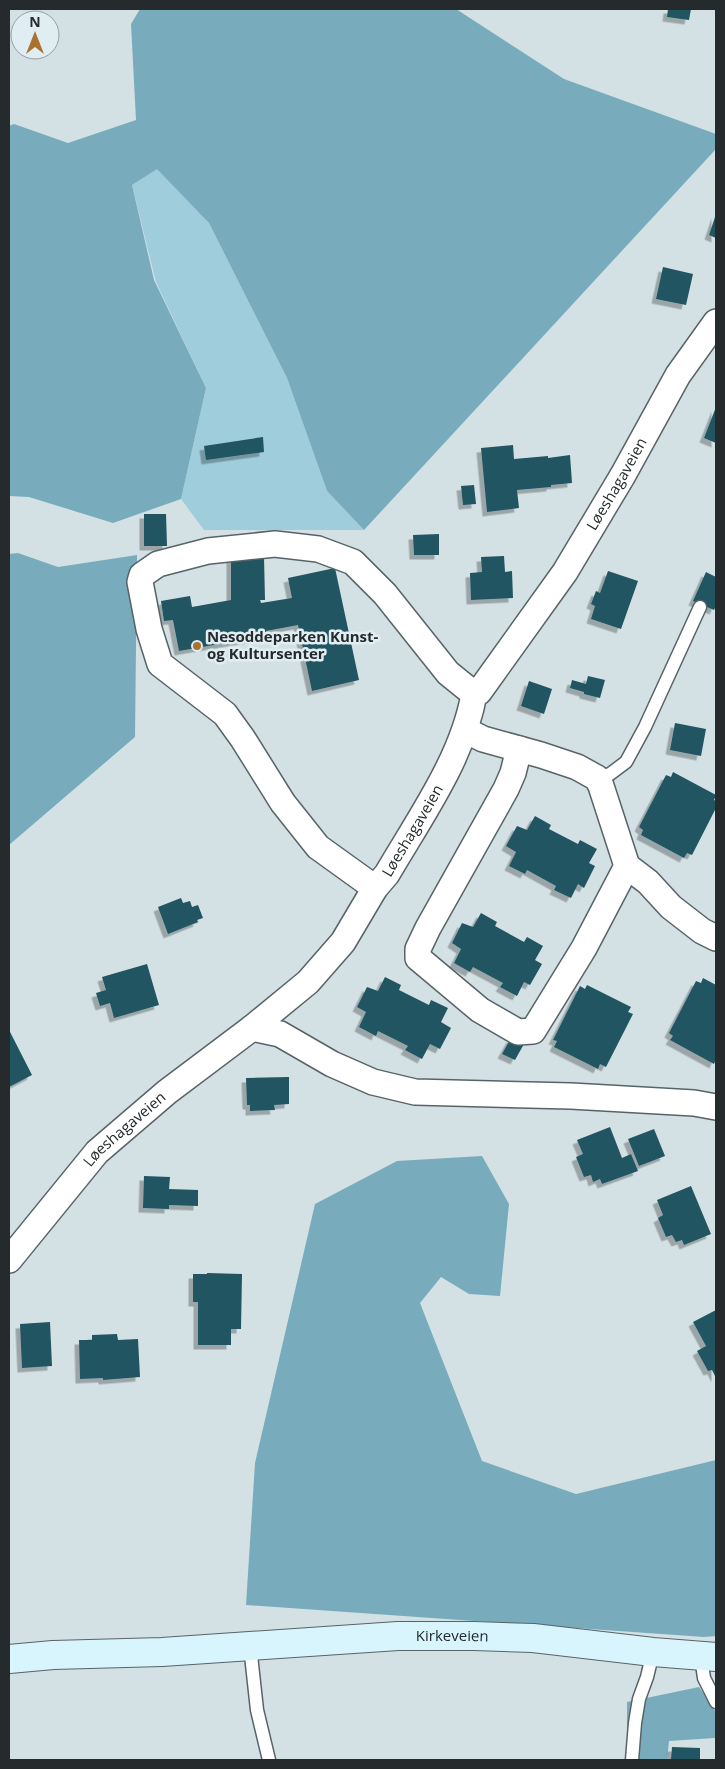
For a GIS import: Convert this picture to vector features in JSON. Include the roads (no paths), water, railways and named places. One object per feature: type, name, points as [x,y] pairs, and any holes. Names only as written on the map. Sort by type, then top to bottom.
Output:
[{"type":"main road","name":"Kirkeveien","points":[[9,1659],[52,1655],[162,1652],[398,1636],[533,1638],[708,1657]]},
{"type":"street","name":"Løeshagaveien","points":[[9,1260],[97,1152],[167,1092],[252,1028],[314,975],[343,942],[375,888],[386,874],[449,767],[471,714],[474,694],[479,692],[490,678],[566,572],[623,475],[678,375],[716,322]]},
{"type":"street","points":[[375,888],[318,847],[283,803],[225,714],[160,664],[140,582],[142,575],[158,564],[208,552],[275,544],[318,549],[353,562],[385,594],[448,673],[474,694]]},
{"type":"street","points":[[464,730],[483,739],[577,768],[597,778],[627,866],[648,882],[671,907],[702,931],[716,938]]},
{"type":"street","points":[[519,749],[513,773],[424,935],[418,948],[418,958],[480,1010],[518,1032],[533,1031],[584,948],[627,866]]},
{"type":"street","points":[[252,1028],[280,1034],[332,1064],[393,1088],[694,1103],[716,1107]]},
{"type":"lane","points":[[597,778],[610,774],[626,762],[700,606]]},
{"type":"lane","points":[[250,1646],[257,1710],[269,1760]]},
{"type":"lane","points":[[632,1760],[639,1699],[653,1652]]},
{"type":"lane","name":"Kirkeveien","points":[[708,1657],[704,1678],[716,1702]]},
{"type":"place","name":"Nesoddeparken Kunst- og Kultursenter","points":[[197,646]]}]
